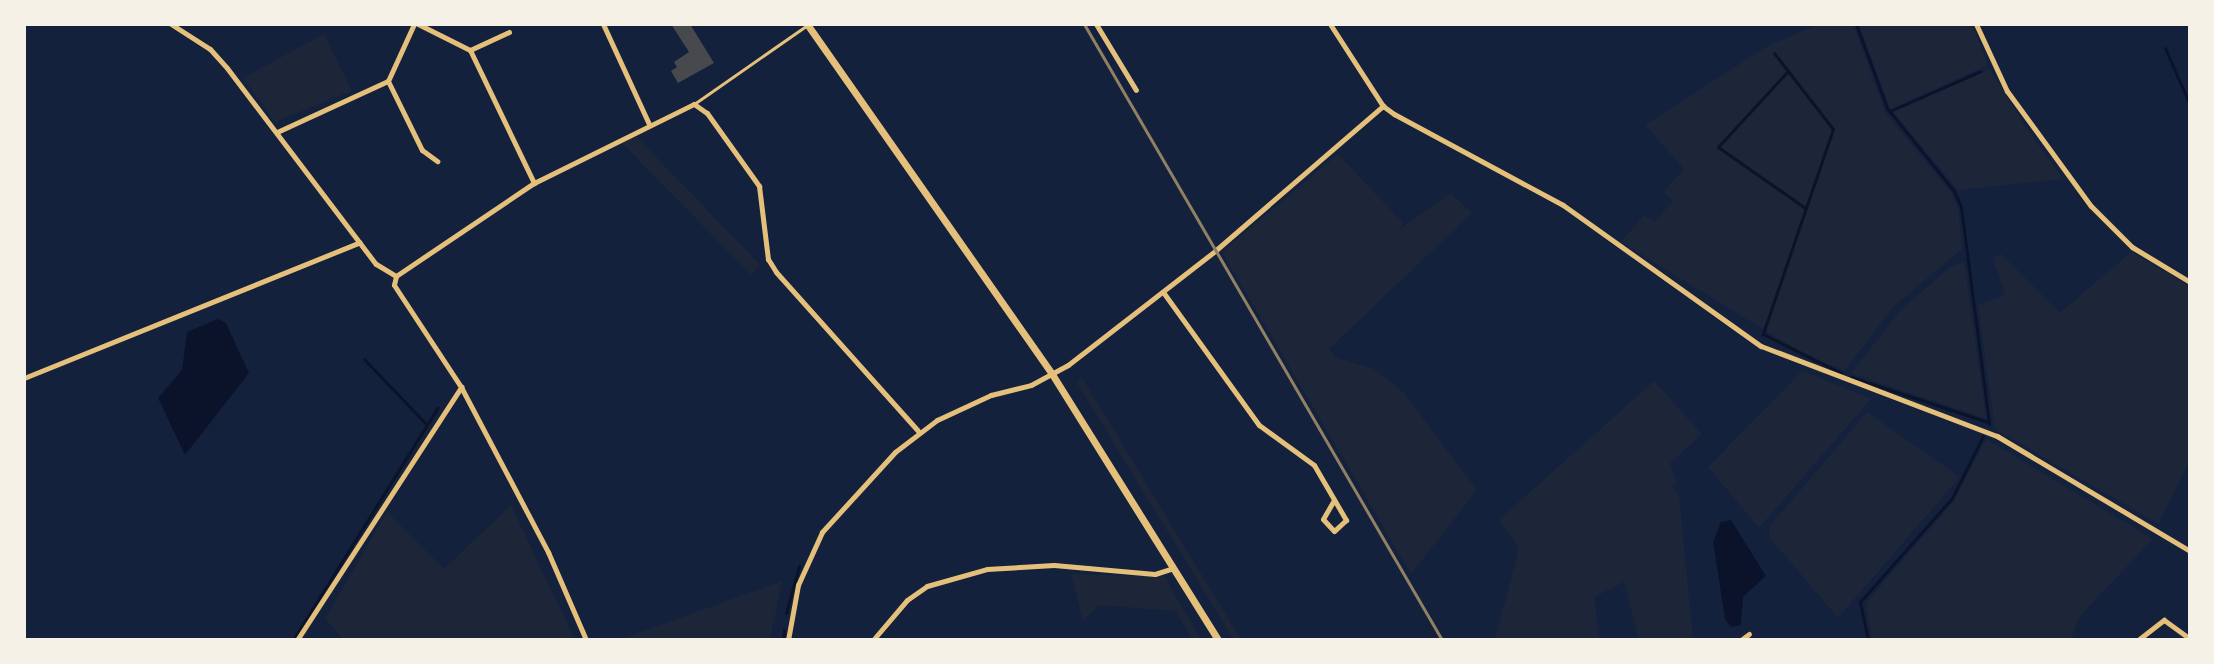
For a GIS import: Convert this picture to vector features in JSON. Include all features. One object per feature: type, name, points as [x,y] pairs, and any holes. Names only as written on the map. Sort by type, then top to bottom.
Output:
[{"type":"main road","points":[[807,24],[1052,374],[1176,567],[1218,640]]},
{"type":"street","points":[[171,24],[210,49],[376,264],[396,276]]},
{"type":"street","points":[[277,132],[388,81],[416,24],[470,50],[534,183]]},
{"type":"street","points":[[603,24],[649,124]]},
{"type":"street","points":[[1096,24],[1136,90]]},
{"type":"street","points":[[1330,24],[1383,106],[1563,205],[1761,346],[1997,436],[2190,551]]},
{"type":"street","points":[[1976,24],[2007,91],[2091,206],[2132,247],[2190,282]]},
{"type":"street","points":[[470,50],[509,32]]},
{"type":"street","points":[[388,81],[422,150],[437,161]]},
{"type":"street","points":[[586,640],[568,592],[461,387],[394,285],[396,276],[534,183],[694,104],[707,113],[759,186],[768,259],[776,272],[919,431]]},
{"type":"street","points":[[788,640],[798,585],[822,532],[864,482],[919,431],[981,399],[1052,374],[1163,292],[1383,106]]},
{"type":"street","points":[[24,378],[360,242]]},
{"type":"street","points":[[1163,292],[1259,425],[1314,465],[1346,520],[1334,531],[1323,519],[1334,500]]},
{"type":"street","points":[[297,640],[461,387]]},
{"type":"street","points":[[873,640],[907,600],[927,586],[987,569],[1054,565],[1155,574],[1176,567]]},
{"type":"street","points":[[2138,640],[2164,620],[2190,639]]},
{"type":"street","points":[[1741,640],[1749,634]]},
{"type":"lane","points":[[694,104],[807,24]]},
{"type":"shaded area","points":[[1818,24],[1853,24],[1885,112],[1951,193],[1958,208],[1962,249],[1893,307],[1845,370],[1807,356],[1621,242],[1644,215],[1654,222],[1673,201],[1663,192],[1684,169],[1645,125],[1766,47]]},
{"type":"shaded area","points":[[1859,24],[1972,24],[1988,65],[1890,109]]},
{"type":"shaded area","points":[[324,34],[352,91],[275,122],[243,78]]},
{"type":"shaded area","points":[[1990,69],[2063,179],[1958,190],[1892,111]]},
{"type":"shaded area","points":[[636,136],[760,265],[751,275],[622,143]]},
{"type":"shaded area","points":[[1338,154],[1403,223],[1400,229],[1451,193],[1472,213],[1329,349],[1336,358],[1374,369],[1404,393],[1477,490],[1411,574],[1222,252]]},
{"type":"shaded area","points":[[2131,252],[2190,286],[2190,460],[2159,524],[1995,429],[1978,305],[2005,295],[1993,258],[2001,254],[2060,313]]},
{"type":"shaded area","points":[[1964,261],[1986,418],[1851,373],[1900,311],[1950,267]]},
{"type":"shaded area","points":[[218,319],[226,323],[249,373],[185,455],[158,398],[182,370],[187,332]]},
{"type":"shaded area","points":[[1802,371],[1871,399],[1759,528],[1708,467]]},
{"type":"shaded area","points":[[1081,376],[1240,638],[1248,640],[1234,640],[1077,383]]},
{"type":"shaded area","points":[[1654,381],[1702,434],[1670,463],[1677,482],[1672,487],[1679,496],[1693,640],[1639,640],[1624,582],[1594,597],[1599,640],[1495,640],[1519,548],[1499,520]]},
{"type":"shaded area","points":[[1867,412],[1960,477],[1838,618],[1770,538],[1769,527]]},
{"type":"shaded area","points":[[1986,439],[2153,539],[2079,617],[2071,640],[1872,640],[1866,603],[1954,501]]},
{"type":"shaded area","points":[[511,505],[575,640],[344,640],[325,619],[387,512],[444,569]]},
{"type":"shaded area","points":[[1731,520],[1766,576],[1743,597],[1741,625],[1731,627],[1725,619],[1713,542],[1721,522]]},
{"type":"shaded area","points":[[1071,574],[1165,577],[1201,640],[1192,640],[1176,611],[1099,605],[1083,621]]},
{"type":"shaded area","points":[[782,581],[770,640],[619,640],[727,601]]},
{"type":"building","points":[[671,24],[690,24],[714,63],[678,83],[671,71],[677,67],[674,62],[689,52]]},
{"type":"waterway","points":[[1856,24],[1887,108],[1954,191],[1961,207],[1989,424]]},
{"type":"waterway","points":[[2165,48],[2190,105]]},
{"type":"waterway","points":[[1774,53],[1833,129],[1763,334],[1841,373]]},
{"type":"waterway","points":[[1890,111],[1981,71]]},
{"type":"waterway","points":[[1787,72],[1718,147],[1805,208]]},
{"type":"waterway","points":[[364,359],[427,425]]},
{"type":"waterway","points":[[1851,377],[1988,422]]},
{"type":"waterway","points":[[293,640],[438,407]]},
{"type":"waterway","points":[[1868,640],[1860,602],[1952,498],[1983,436]]},
{"type":"waterway","points":[[786,613],[799,566]]},
{"type":"waterway","points":[[783,640],[784,630]]},
{"type":"railway","points":[[1084,24],[1442,640]]}]
